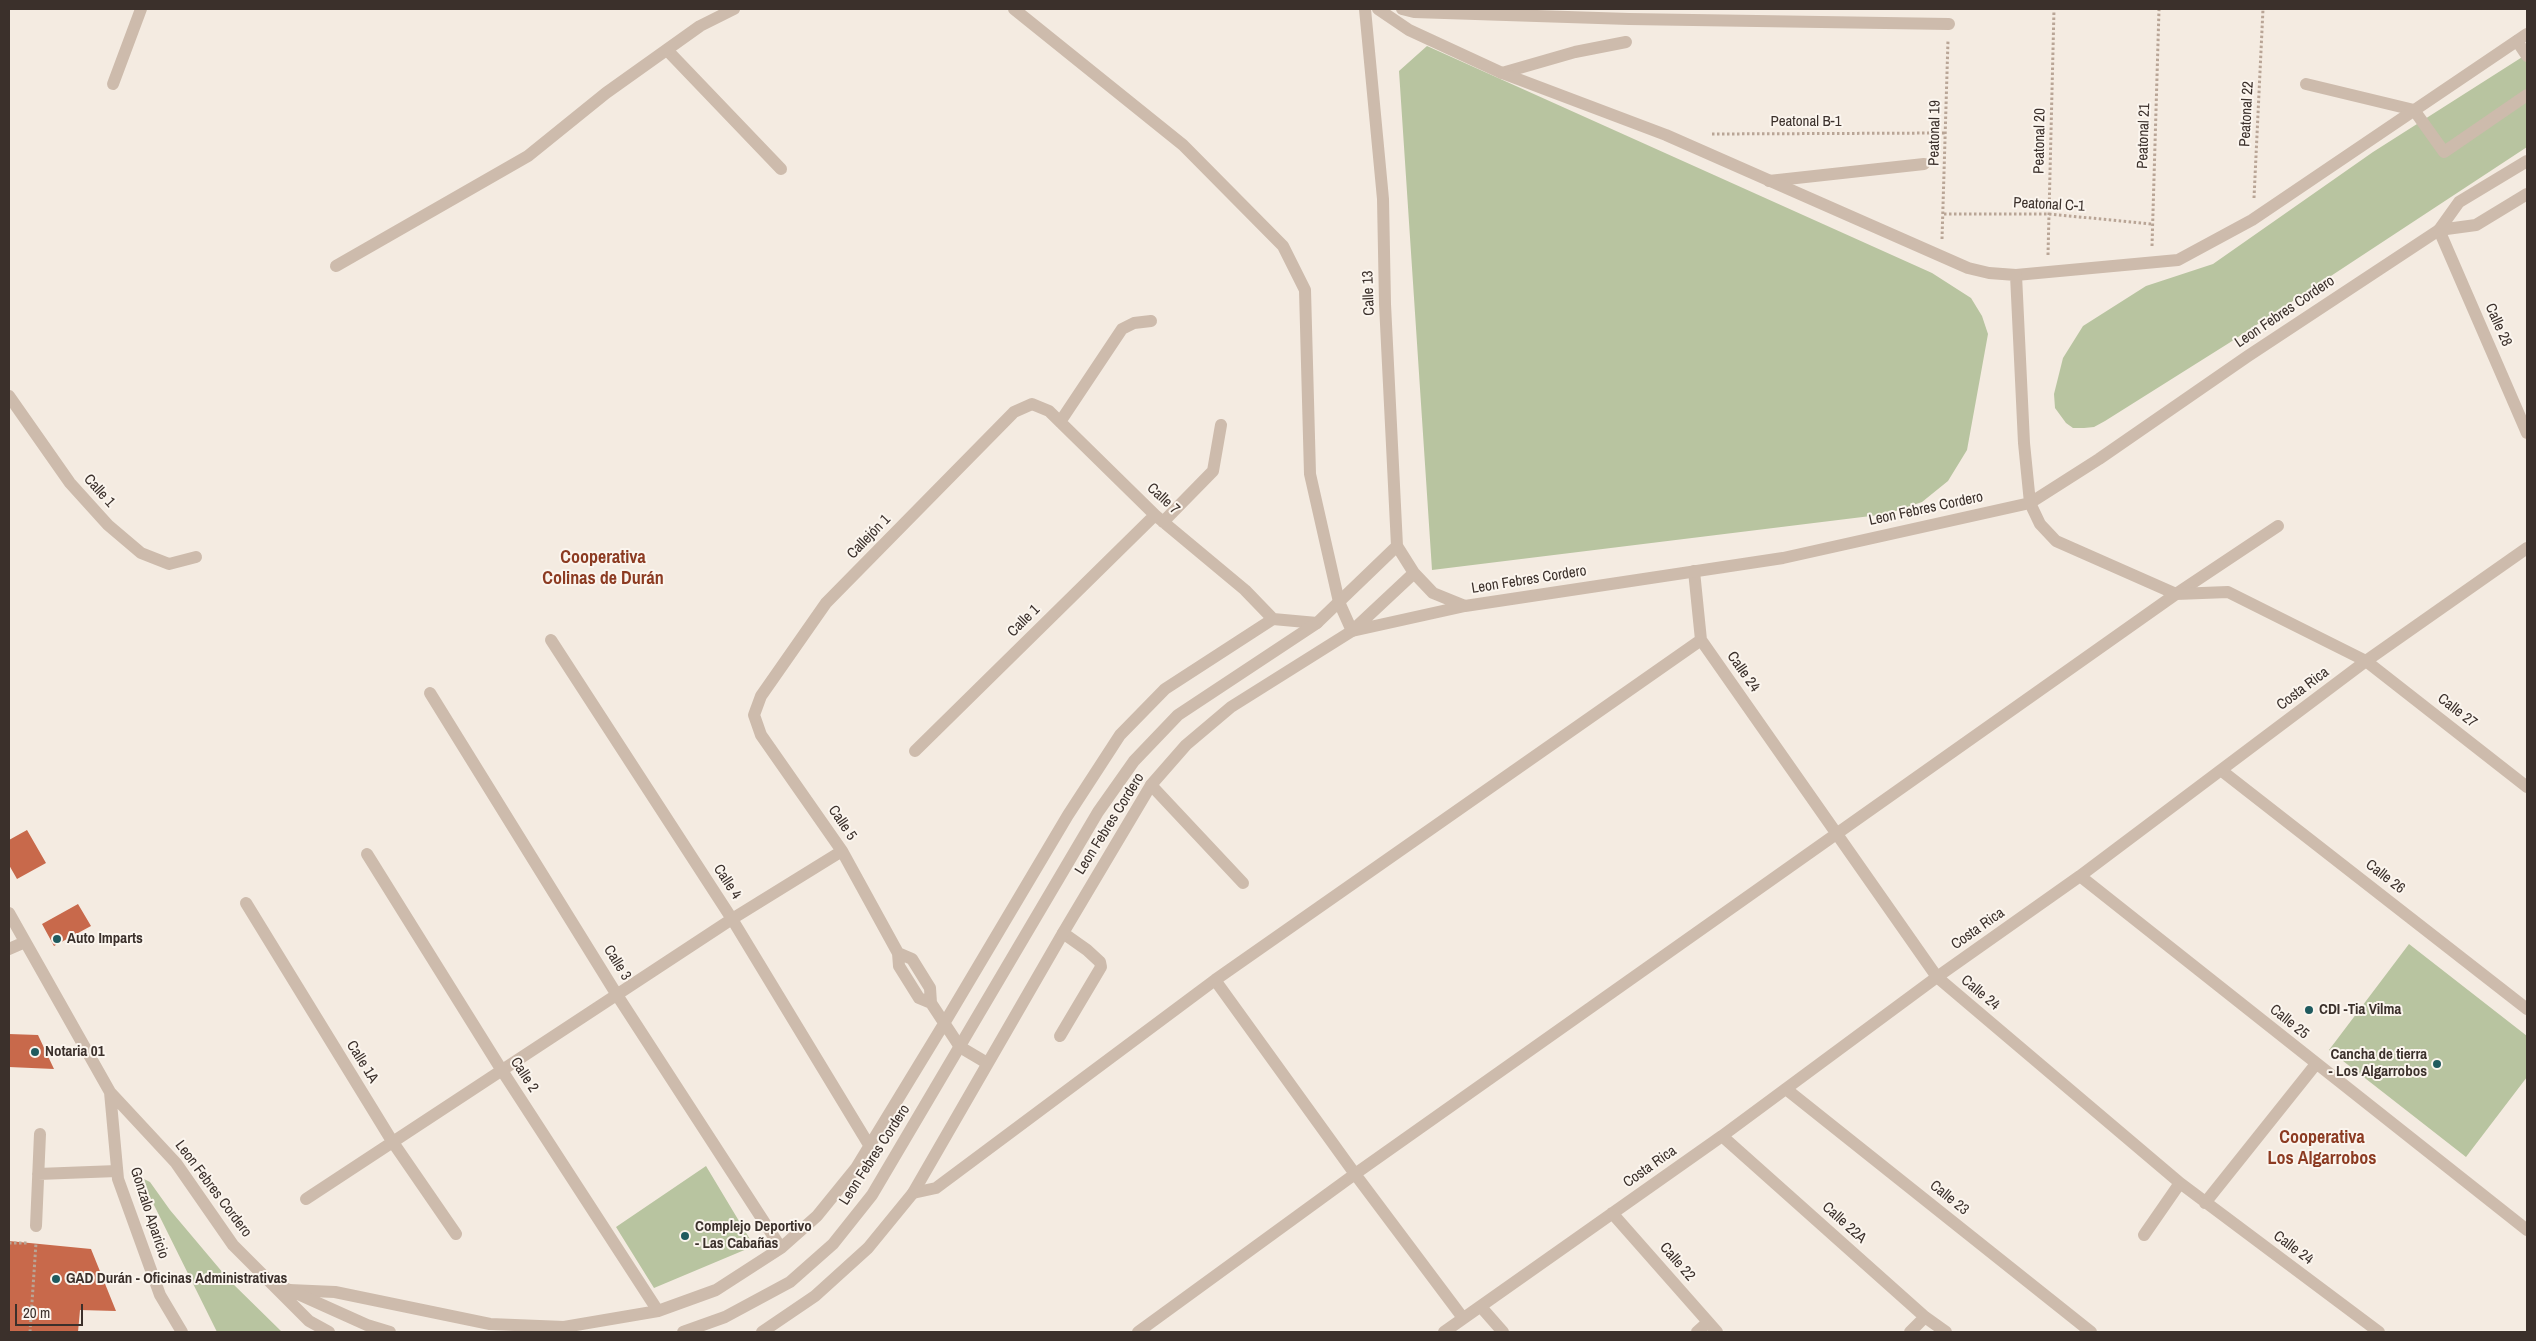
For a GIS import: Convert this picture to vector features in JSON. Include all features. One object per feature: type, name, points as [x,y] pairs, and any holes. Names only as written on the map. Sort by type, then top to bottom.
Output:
[{"type":"street","points":[[113,84],[141,9]]},
{"type":"street","points":[[336,266],[528,156],[606,92],[700,26],[734,9]]},
{"type":"street","points":[[1014,9],[1183,145],[1284,246],[1305,290],[1310,474],[1339,602],[1352,631],[1465,606]]},
{"type":"street","name":"Calle 13","points":[[1365,9],[1383,199],[1385,304],[1397,546]]},
{"type":"street","points":[[1378,9],[1409,30],[1502,73],[1666,135],[1941,257],[1968,268],[1989,273],[2016,275],[2178,260],[2252,220],[2522,38],[2527,56]]},
{"type":"street","points":[[1402,9],[1414,12],[1619,19],[1949,24]]},
{"type":"street","points":[[1502,73],[1574,52],[1626,42]]},
{"type":"street","points":[[667,50],[781,169]]},
{"type":"street","points":[[2306,84],[2414,110],[2444,152],[2527,95]]},
{"type":"street","name":"Leon Febres Cordero","points":[[762,1332],[815,1296],[868,1248],[914,1192],[1063,933],[1152,785],[1186,745],[1231,707],[1352,631],[1414,572],[1433,593],[1465,606],[1784,558],[2030,503],[2099,459],[2248,356],[2438,230],[2459,202],[2527,161]]},
{"type":"street","points":[[1769,181],[1924,164]]},
{"type":"street","name":"Leon Febres Cordero","points":[[2438,230],[2476,225],[2527,194]]},
{"type":"street","name":"Calle 28","points":[[2438,230],[2527,433]]},
{"type":"street","points":[[2016,275],[2024,443],[2030,503],[2040,524],[2056,541],[2176,594]]},
{"type":"street","points":[[1060,422],[1122,329],[1134,323],[1151,321]]},
{"type":"street","name":"Calle 1","points":[[9,396],[70,483],[108,525],[141,553],[169,564],[196,557]]},
{"type":"street","name":"Calle 7","points":[[1032,404],[1049,411],[1159,518],[1245,590],[1273,619]]},
{"type":"street","name":"Callejón 1","points":[[754,715],[761,696],[826,603],[1014,412],[1032,404]]},
{"type":"street","name":"Calle 1","points":[[915,751],[1159,518],[1213,471],[1221,425]]},
{"type":"street","points":[[1138,1332],[1354,1174],[2176,594],[2278,526]]},
{"type":"street","points":[[1397,546],[1414,572]]},
{"type":"street","name":"Leon Febres Cordero","points":[[683,1332],[725,1317],[790,1282],[834,1244],[872,1195],[1098,812],[1134,761],[1178,715],[1317,623],[1397,546]]},
{"type":"street","name":"Costa Rica","points":[[1444,1332],[1722,1136],[1937,977],[2080,876],[2366,661],[2527,548]]},
{"type":"street","name":"Calle 24","points":[[1694,571],[1701,640],[1835,834],[1937,977],[2180,1183],[2379,1332]]},
{"type":"street","name":"Calle 27","points":[[2176,594],[2228,592],[2366,661],[2527,787]]},
{"type":"street","points":[[288,1290],[334,1292],[490,1324],[564,1327],[658,1311],[716,1290],[781,1248],[817,1216],[856,1168],[946,1022],[1068,815],[1120,735],[1165,689],[1273,619],[1317,623]]},
{"type":"street","name":"Calle 4","points":[[551,640],[732,919],[869,1146]]},
{"type":"street","points":[[914,1192],[936,1188],[1215,980],[1701,640]]},
{"type":"street","name":"Calle 3","points":[[430,693],[617,994],[781,1248]]},
{"type":"street","name":"Calle 5","points":[[754,715],[761,735],[842,851],[898,953],[899,966],[920,998],[932,1003],[946,1022],[960,1047]]},
{"type":"street","name":"Calle 26","points":[[2222,770],[2527,1009]]},
{"type":"street","points":[[1152,785],[1244,883]]},
{"type":"street","points":[[306,1199],[501,1069],[732,919],[842,851]]},
{"type":"street","name":"Calle 2","points":[[367,854],[501,1069],[658,1311]]},
{"type":"street","name":"Calle 25","points":[[2080,876],[2527,1230]]},
{"type":"street","name":"Calle 1A","points":[[246,903],[392,1141],[456,1234]]},
{"type":"street","name":"Gonzalo Aparicio","points":[[9,913],[110,1092],[118,1180],[160,1295],[182,1332]]},
{"type":"street","points":[[1060,1036],[1101,967],[1100,962],[1088,950],[1063,933]]},
{"type":"street","points":[[9,949],[25,942]]},
{"type":"street","points":[[1215,980],[1354,1174],[1463,1318]]},
{"type":"street","points":[[960,1047],[988,1062]]},
{"type":"street","points":[[2205,1203],[2316,1064]]},
{"type":"street","name":"Calle 23","points":[[1786,1089],[2091,1332]]},
{"type":"street","name":"Leon Febres Cordero","points":[[110,1092],[176,1163],[233,1245],[309,1321],[329,1332]]},
{"type":"street","points":[[36,1226],[40,1134]]},
{"type":"street","name":"Calle 22A","points":[[1722,1136],[1925,1317],[1946,1332]]},
{"type":"street","points":[[38,1174],[117,1170]]},
{"type":"street","points":[[2144,1235],[2180,1183]]},
{"type":"street","name":"Calle 22","points":[[1612,1213],[1717,1332]]},
{"type":"street","name":"Leon Febres Cordero","points":[[271,1282],[381,1331]]},
{"type":"street","points":[[1481,1307],[1503,1332]]},
{"type":"street","points":[[1910,1332],[1925,1317]]},
{"type":"street","points":[[1697,1332],[1708,1322]]},
{"type":"path","name":"Peatonal 20","points":[[2047,273],[2054,9]]},
{"type":"path","name":"Peatonal 21","points":[[2151,264],[2159,9]]},
{"type":"path","name":"Peatonal 22","points":[[2252,220],[2263,9]]},
{"type":"path","name":"Peatonal 19","points":[[1941,257],[1944,214],[1949,24]]},
{"type":"path","name":"Peatonal B-1","points":[[1706,134],[1946,133]]},
{"type":"path","name":"Peatonal C-1","points":[[1944,214],[2049,214],[2152,224]]},
{"type":"path","points":[[9,1243],[36,1242],[30,1332]]},
{"type":"green space","points":[[1427,46],[1932,273],[1971,298],[1982,316],[1988,334],[1967,450],[1948,481],[1922,502],[1887,514],[1432,570],[1399,71]]},
{"type":"green space","points":[[2527,54],[2527,147],[2229,343],[2105,421],[2094,427],[2084,428],[2073,428],[2066,423],[2055,408],[2054,394],[2063,358],[2083,326],[2146,286],[2213,264],[2373,152]]},
{"type":"green space","name":"Cancha de tierra - Los Algarrobos","points":[[2409,944],[2527,1036],[2527,1077],[2466,1157],[2329,1050]]},
{"type":"green space","name":"Complejo Deportivo - Las Cabañas","points":[[706,1166],[754,1246],[654,1288],[616,1227]]},
{"type":"green space","points":[[144,1179],[150,1182],[170,1210],[229,1280],[282,1332],[217,1332],[148,1193]]},
{"type":"building","points":[[27,830],[46,863],[17,879],[9,865],[9,840]]},
{"type":"building","points":[[78,904],[91,926],[54,946],[42,924]]},
{"type":"building","points":[[9,1034],[38,1035],[54,1069],[9,1067]]},
{"type":"building","name":"GAD Durán - Oficinas Administrativas","points":[[9,1241],[91,1249],[116,1311],[80,1310],[78,1332],[9,1332]]},
{"type":"place","name":"Auto Imparts","points":[[57,939]]},
{"type":"place","name":"CDI -Tia Vilma","points":[[2309,1010]]},
{"type":"place","name":"Notaria 01","points":[[35,1052]]},
{"type":"place","name":"Cancha de tierra - Los Algarrobos","points":[[2437,1064]]},
{"type":"place","name":"Complejo Deportivo - Las Cabañas","points":[[685,1236]]},
{"type":"place","name":"GAD Durán - Oficinas Administrativas","points":[[56,1279]]},
{"type":"district","name":"Cooperativa Colinas de Durán","points":[[603,568]]},
{"type":"district","name":"Cooperativa Los Algarrobos","points":[[2322,1148]]}]
